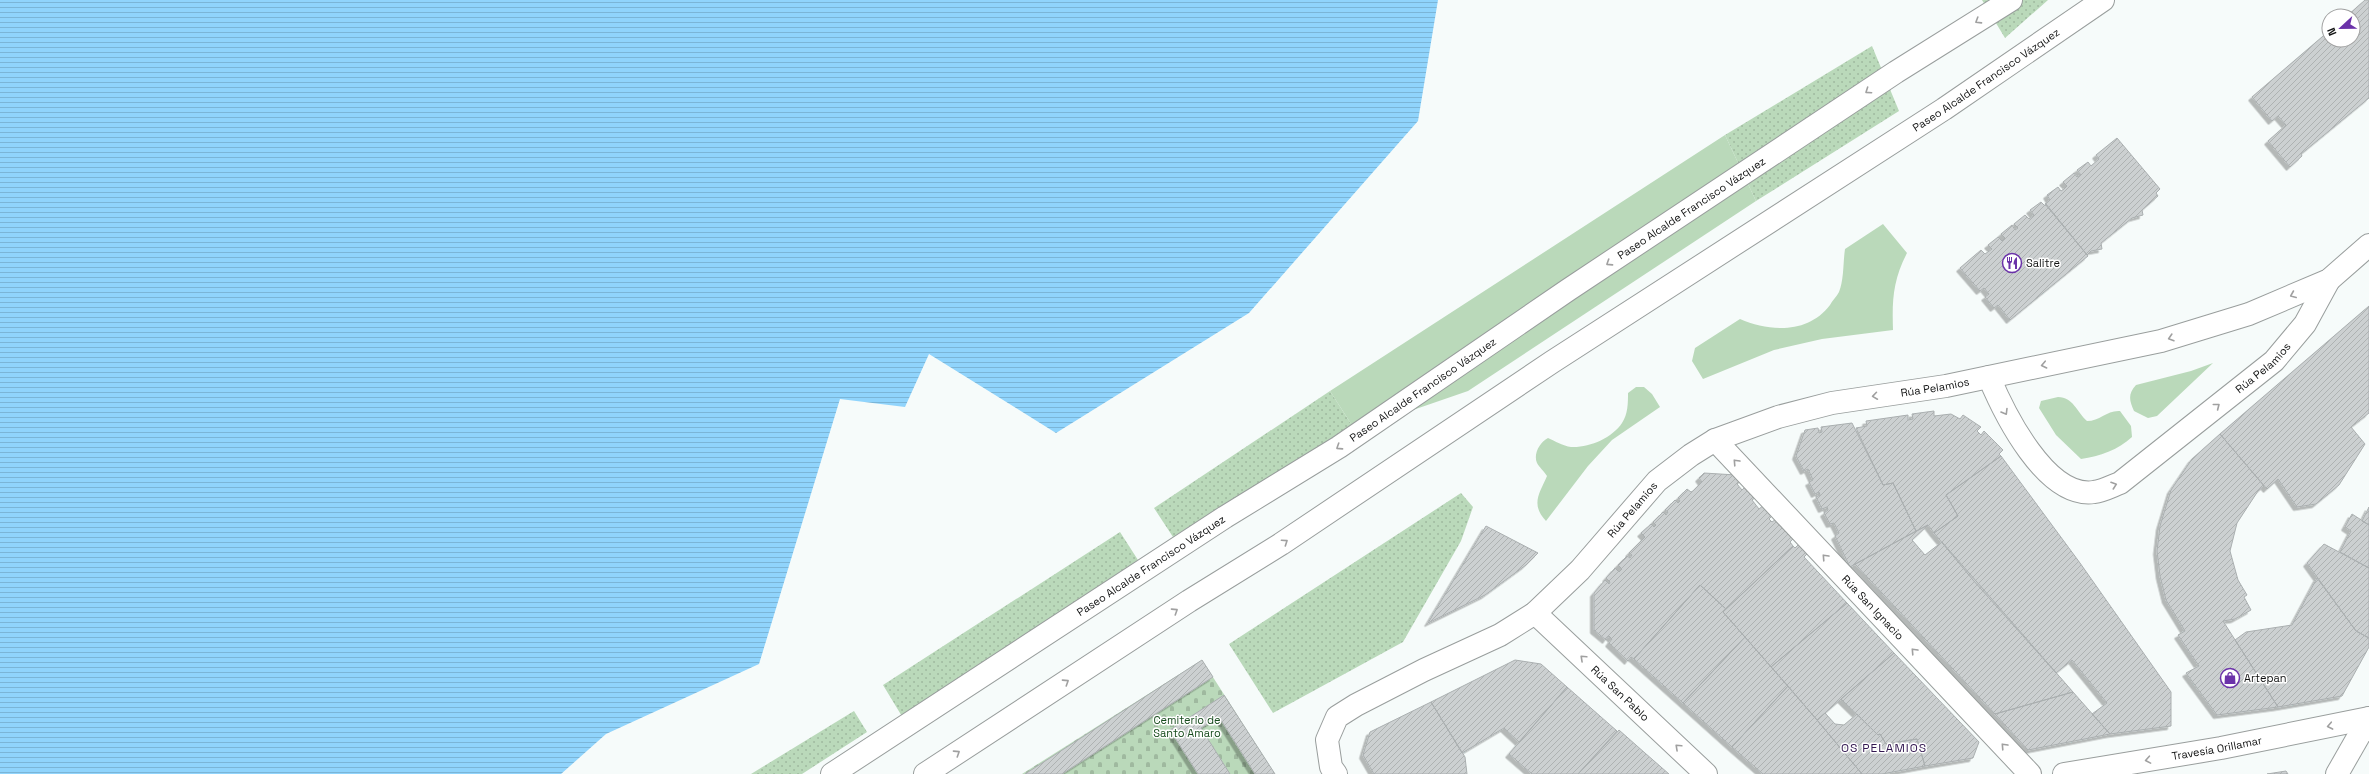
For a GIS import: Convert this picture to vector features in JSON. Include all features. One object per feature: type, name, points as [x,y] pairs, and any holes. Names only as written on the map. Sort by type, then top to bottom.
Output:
[{"type":"street","name":"Paseo Alcalde Francisco Vázquez","points":[[832,774],[1225,517],[1339,447],[1568,290],[1896,72],[2011,0]]},
{"type":"street","name":"Paseo Alcalde Francisco Vázquez","points":[[925,774],[1189,601],[1282,544],[1552,362],[1944,109],[2103,0]]},
{"type":"street","name":"Rúa Pelamios","points":[[1336,774],[1331,766],[1327,740],[1337,717],[1356,705],[1500,635],[1535,612],[1580,570],[1657,481],[1691,454],[1715,440],[1778,417],[1832,403],[1989,377],[2161,341],[2248,314],[2329,280],[2369,245]]},
{"type":"street","name":"Rúa Pelamios","points":[[1989,377],[2003,410],[2045,470],[2062,484],[2076,490],[2094,492],[2120,483],[2274,361],[2305,324],[2329,280]]},
{"type":"street","name":"Rúa San Ignacio","points":[[1715,440],[2030,774]]},
{"type":"street","name":"Rúa San Pablo","points":[[1535,612],[1706,774]]},
{"type":"street","name":"Travesía Orillamar","points":[[2064,774],[2221,748],[2369,718]]},
{"type":"street","points":[[2337,774],[2369,718]]},
{"type":"green space","points":[[1982,0],[2048,0],[2005,38]]},
{"type":"green space","points":[[1872,46],[1899,111],[1756,201],[1725,135]]},
{"type":"green space","points":[[1725,135],[1756,201],[1468,391],[1355,430],[1330,391]]},
{"type":"green space","points":[[1883,224],[1907,253],[1902,263],[1894,290],[1893,330],[1822,339],[1774,350],[1703,379],[1692,361],[1695,348],[1740,319],[1776,328],[1800,326],[1811,321],[1830,305],[1839,292],[1843,277],[1845,249]]},
{"type":"green space","points":[[2213,363],[2157,416],[2148,418],[2134,411],[2130,397],[2136,385],[2191,371]]},
{"type":"green space","points":[[1636,387],[1644,387],[1652,394],[1660,407],[1612,440],[1588,466],[1546,521],[1541,515],[1537,504],[1539,493],[1547,476],[1536,460],[1540,445],[1548,438],[1562,445],[1571,447],[1585,446],[1600,441],[1618,428],[1624,420],[1627,412],[1628,393]]},
{"type":"green space","points":[[1330,391],[1355,430],[1224,505],[1173,537],[1154,508]]},
{"type":"green space","points":[[2058,397],[2067,399],[2071,402],[2087,421],[2092,421],[2111,412],[2120,411],[2131,426],[2132,437],[2121,446],[2108,452],[2081,459],[2056,435],[2039,408],[2041,401]]},
{"type":"green space","points":[[1461,493],[1473,507],[1461,541],[1403,642],[1273,713],[1229,644]]},
{"type":"green space","points":[[1120,532],[1138,560],[903,718],[883,685]]},
{"type":"green space","name":"Cemiterio de Santo Amaro","points":[[1202,660],[1275,774],[1022,774]]},
{"type":"green space","points":[[854,711],[867,732],[802,774],[751,774]]},
{"type":"water","points":[[0,0],[1438,0],[1418,121],[1249,313],[1056,433],[929,354],[905,407],[840,399],[759,664],[606,734],[561,774],[0,774]]},
{"type":"building","points":[[2365,0],[2369,0],[2369,98],[2301,154],[2302,156],[2290,167],[2268,141],[2286,125],[2278,116],[2272,121],[2252,97],[2321,38],[2321,48],[2361,48],[2361,8],[2356,8]]},
{"type":"building","points":[[2117,138],[2160,189],[2156,193],[2158,196],[2142,210],[2143,215],[2132,218],[2101,243],[2102,249],[2091,251],[2087,255],[2045,204],[2050,200],[2047,195],[2058,187],[2061,191],[2064,189],[2067,186],[2063,182],[2074,173],[2077,177],[2081,175],[2077,170],[2088,162],[2091,166],[2099,159],[2096,155]]},
{"type":"building","points":[[2041,202],[2045,206],[2046,204],[2088,256],[2010,320],[1998,305],[1994,308],[1985,297],[1989,294],[1984,288],[1980,291],[1960,268],[1981,250],[1985,254],[1992,249],[1988,245],[1998,237],[2002,241],[2005,238],[2001,234],[2012,225],[2015,230],[2018,228],[2014,224],[2025,215],[2029,219],[2034,215],[2030,210]]},
{"type":"building","points":[[2369,306],[2369,413],[2351,427],[2365,444],[2339,485],[2316,504],[2297,507],[2278,479],[2267,489],[2220,434]]},
{"type":"building","points":[[1934,411],[1934,416],[1951,414],[1960,419],[1963,415],[1981,427],[1977,431],[1981,435],[1984,431],[2003,450],[1999,454],[2001,456],[1946,495],[1958,516],[1934,533],[1928,525],[1916,531],[1893,483],[1883,485],[1856,428],[1867,426],[1866,421],[1908,415],[1908,420],[1913,419],[1912,414]]},
{"type":"building","points":[[1852,423],[1883,485],[1893,483],[1916,531],[1850,567],[1835,536],[1839,533],[1834,523],[1830,524],[1824,513],[1828,510],[1827,507],[1822,509],[1816,497],[1820,495],[1819,492],[1815,494],[1809,482],[1813,480],[1808,469],[1804,471],[1796,456],[1805,430],[1818,428],[1819,433],[1822,432],[1821,427]]},
{"type":"building","points":[[2220,434],[2264,486],[2258,491],[2237,523],[2230,551],[2238,580],[2247,595],[2244,597],[2251,610],[2235,619],[2223,621],[2278,707],[2217,715],[2186,673],[2199,666],[2178,635],[2185,631],[2166,600],[2160,576],[2157,551],[2160,526],[2171,490],[2192,459]]},
{"type":"building","points":[[2001,456],[2080,563],[2171,692],[2171,726],[2110,734],[2092,714],[2107,703],[2072,660],[2056,673],[1973,580],[1934,533],[1958,516],[1946,495]]},
{"type":"building","points":[[1704,473],[1736,475],[1741,481],[1737,484],[1742,490],[1746,486],[1756,497],[1752,500],[1759,509],[1764,505],[1773,515],[1769,519],[1772,522],[1776,519],[1794,538],[1790,542],[1793,546],[1726,609],[1700,585],[1634,659],[1631,657],[1628,661],[1609,643],[1612,639],[1609,636],[1606,640],[1594,630],[1594,593],[1605,580],[1609,584],[1610,582],[1606,578],[1615,568],[1619,572],[1622,569],[1618,565],[1627,556],[1630,558],[1632,555],[1629,553],[1645,537],[1641,533],[1651,524],[1654,527],[1656,525],[1653,522],[1663,512],[1666,515],[1668,512],[1665,510],[1675,500],[1678,503],[1680,501],[1678,498],[1687,489],[1691,492],[1693,491],[1702,482],[1699,478]]},
{"type":"building","points":[[2369,507],[2369,525],[2362,521]]},
{"type":"building","points":[[2352,514],[2369,525],[2369,568],[2340,552],[2351,531],[2345,527]]},
{"type":"building","points":[[1928,525],[1912,540],[1925,555],[1942,542],[2073,692],[1995,714],[1855,564]]},
{"type":"building","points":[[1486,526],[1538,553],[1526,565],[1485,595],[1428,623]]},
{"type":"building","points":[[1799,544],[1808,553],[1804,557],[1847,603],[1771,667],[1723,612],[1793,546],[1795,548]]},
{"type":"building","points":[[2324,544],[2369,568],[2369,638],[2356,631],[2307,563]]},
{"type":"building","points":[[2317,578],[2356,631],[2369,638],[2369,647],[2342,696],[2278,707],[2235,640],[2246,632],[2292,625]]},
{"type":"building","points":[[1700,585],[1726,609],[1723,612],[1745,637],[1683,703],[1634,659]]},
{"type":"building","points":[[1847,603],[1894,653],[1817,720],[1771,667]]},
{"type":"building","points":[[1745,637],[1788,686],[1732,747],[1683,703]]},
{"type":"building","points":[[1894,653],[1979,742],[1973,758],[1925,766],[1917,739],[1886,744],[1880,734],[1878,735],[1841,699]]},
{"type":"building","points":[[1202,660],[1213,677],[1062,774],[1025,774]]},
{"type":"building","points":[[1515,660],[1541,664],[1567,687],[1519,742],[1504,728],[1462,753],[1431,702]]},
{"type":"building","points":[[1788,686],[1862,774],[1763,774],[1732,747]]},
{"type":"building","points":[[1567,687],[1617,731],[1578,774],[1532,774],[1509,754]]},
{"type":"building","points":[[2073,692],[2110,734],[2028,750],[1995,714]]},
{"type":"building","points":[[1224,695],[1275,774],[1255,774],[1219,717],[1201,728],[1230,774],[1198,774],[1170,730]]},
{"type":"building","points":[[1431,702],[1465,757],[1467,774],[1374,774],[1363,755],[1370,732]]},
{"type":"building","points":[[1825,713],[1835,724],[1844,725],[1857,714],[1878,735],[1880,734],[1886,744],[1917,739],[1925,766],[1882,774],[1862,774],[1817,720]]},
{"type":"building","points":[[1619,730],[1645,753],[1669,774],[1578,774]]},
{"type":"building","points":[[2286,771],[2288,774],[2267,774]]},
{"type":"place","name":"Salitre","points":[[2012,263]]},
{"type":"place","name":"Artepan","points":[[2230,678]]},
{"type":"district","name":"OS PELAMIOS","points":[[1884,748]]}]
